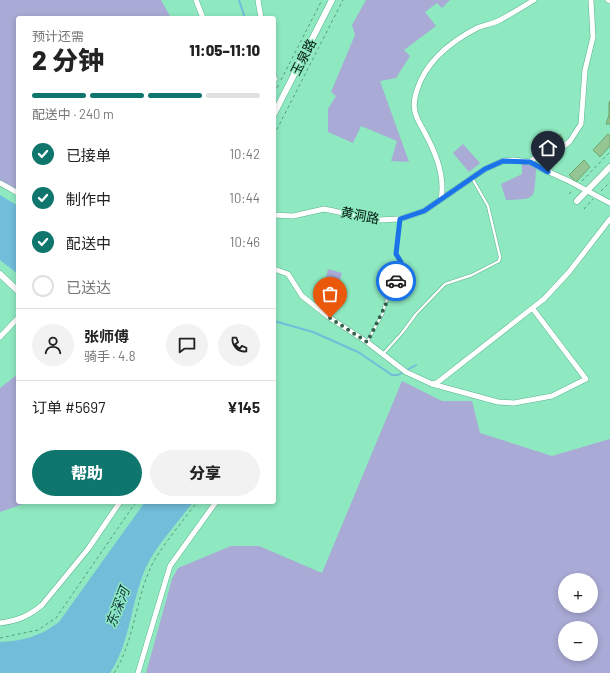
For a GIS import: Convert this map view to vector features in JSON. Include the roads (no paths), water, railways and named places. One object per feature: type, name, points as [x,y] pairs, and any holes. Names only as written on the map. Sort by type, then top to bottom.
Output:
[{"type":"street","points":[[196,0],[202,16]]},
{"type":"street","points":[[258,0],[261,16]]},
{"type":"street","name":"玉泉路","points":[[276,110],[332,0]]},
{"type":"street","points":[[441,199],[443,188],[442,178],[434,147],[416,116],[414,108],[420,81],[426,68],[434,58],[477,28],[499,21],[534,0]]},
{"type":"street","points":[[530,162],[536,157],[563,147],[570,141],[581,124],[585,70],[593,37],[591,0]]},
{"type":"street","name":"黄洞路","points":[[276,216],[303,215],[324,209],[366,218],[400,219],[424,211],[485,169],[503,161],[530,162],[610,203]]},
{"type":"street","points":[[577,201],[610,167]]},
{"type":"street","points":[[0,183],[16,192]]},
{"type":"street","points":[[432,384],[438,382],[534,309],[569,272],[610,219]]},
{"type":"street","points":[[276,270],[288,274],[302,296],[330,318],[367,342],[406,372],[432,384],[498,402],[514,403],[552,396],[586,379],[534,309]]},
{"type":"street","points":[[0,274],[16,289]]},
{"type":"street","points":[[0,337],[16,320]]},
{"type":"street","points":[[0,623],[22,618],[33,613],[42,605],[88,549],[119,504]]},
{"type":"street","points":[[138,673],[170,566],[215,504]]},
{"type":"lane","points":[[383,354],[402,333],[416,314],[445,284],[472,275],[499,260],[500,257],[488,206],[472,178]]},
{"type":"lane","points":[[367,342],[383,313],[385,304],[399,274],[401,262],[396,254],[400,219]]},
{"type":"water","points":[[0,195],[16,205],[16,272],[0,260]]},
{"type":"water","name":"东深河","points":[[144,504],[191,504],[162,542],[146,567],[137,593],[127,634],[117,661],[110,673],[0,673],[0,642],[31,637],[45,631],[59,622]]},
{"type":"waterway","points":[[239,0],[244,16]]},
{"type":"waterway","points":[[276,322],[313,332],[358,352],[392,375],[398,375],[416,365]]}]
